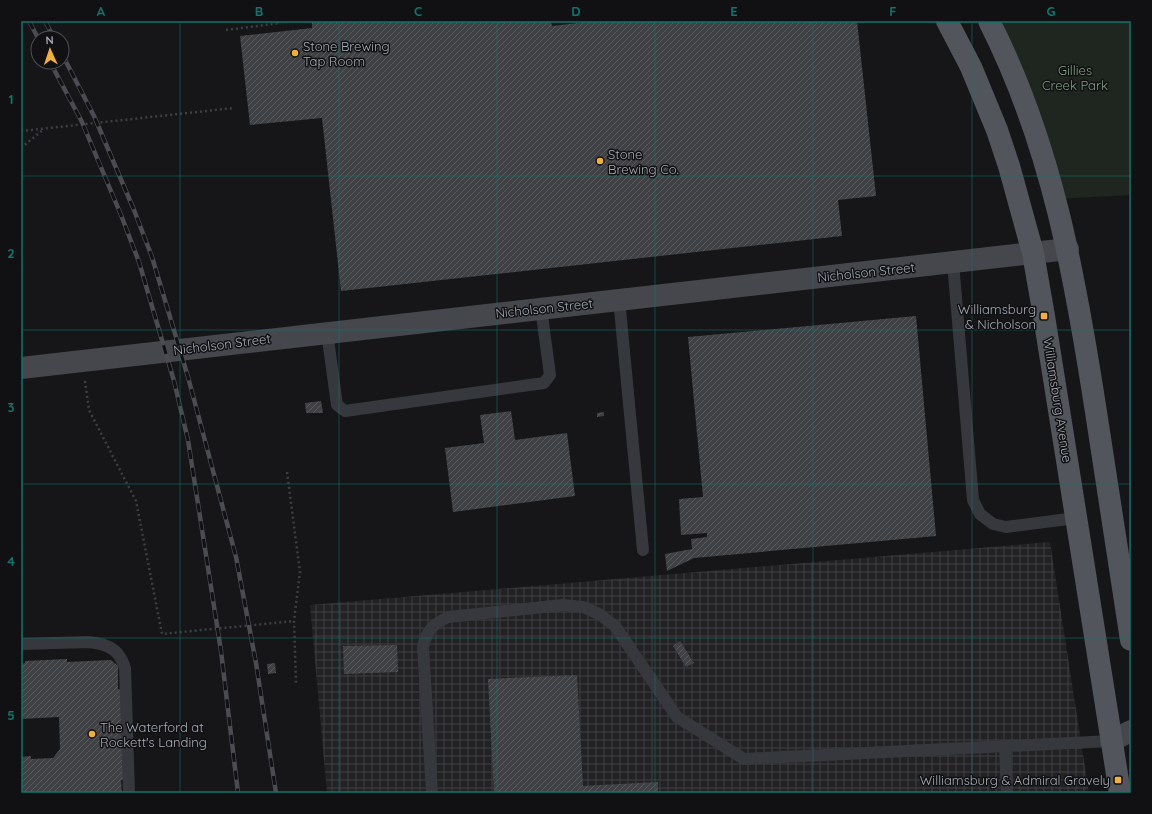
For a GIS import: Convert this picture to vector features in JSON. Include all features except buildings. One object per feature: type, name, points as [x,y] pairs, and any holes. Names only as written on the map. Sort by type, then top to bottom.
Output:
[{"type":"main road","name":"Williamsburg Avenue","points":[[947,21],[971,67],[997,130],[1009,166],[1033,253],[1076,518],[1121,744],[1120,793]]},
{"type":"main road","points":[[989,21],[1004,52],[1031,117],[1052,183],[1068,249],[1082,322],[1131,640]]},
{"type":"main road","name":"Nicholson Street","points":[[21,368],[327,332],[1068,249]]},
{"type":"main road","points":[[1121,744],[1131,731]]},
{"type":"lane","points":[[953,262],[974,500],[980,514],[993,524],[1006,528],[1076,518]]},
{"type":"lane","points":[[619,300],[642,550]]},
{"type":"lane","points":[[327,332],[337,405],[345,411],[544,383],[550,375],[541,308]]},
{"type":"lane","points":[[432,793],[423,647],[426,634],[436,623],[448,617],[563,605],[583,607],[599,614],[615,626],[678,716],[744,759],[1005,746],[1121,744]]},
{"type":"lane","points":[[21,644],[100,643],[111,648],[119,655],[125,668],[130,793]]},
{"type":"lane","points":[[1005,746],[1007,793]]},
{"type":"path","points":[[226,30],[280,23],[278,21]]},
{"type":"path","points":[[21,131],[234,108]]},
{"type":"path","points":[[21,148],[44,129]]},
{"type":"path","points":[[82,361],[89,410],[136,501],[162,634],[294,621]]},
{"type":"path","points":[[287,472],[300,572],[294,621],[296,683]]},
{"type":"shaded area","points":[[1050,542],[1089,793],[327,793],[310,605]]},
{"type":"green space","name":"Gillies Creek Park","points":[[989,21],[1131,21],[1131,195],[1056,199]]},
{"type":"railway","points":[[29,21],[34,30]]},
{"type":"railway","points":[[45,21],[50,30]]},
{"type":"railway","points":[[54,70],[82,122],[121,215],[139,262],[174,381],[188,440],[221,651],[238,793]]},
{"type":"railway","points":[[70,70],[94,116],[134,210],[152,257],[188,377],[236,557],[256,663],[276,793]]},
{"type":"place","name":"Stone Brewing Tap Room","points":[[295,53]]},
{"type":"place","name":"Stone Brewing Co.","points":[[600,161]]},
{"type":"place","name":"Williamsburg & Nicholson","points":[[1044,316]]},
{"type":"place","name":"The Waterford at Rockett's Landing","points":[[92,734]]},
{"type":"place","name":"Williamsburg & Admiral Gravely","points":[[1118,780]]}]
